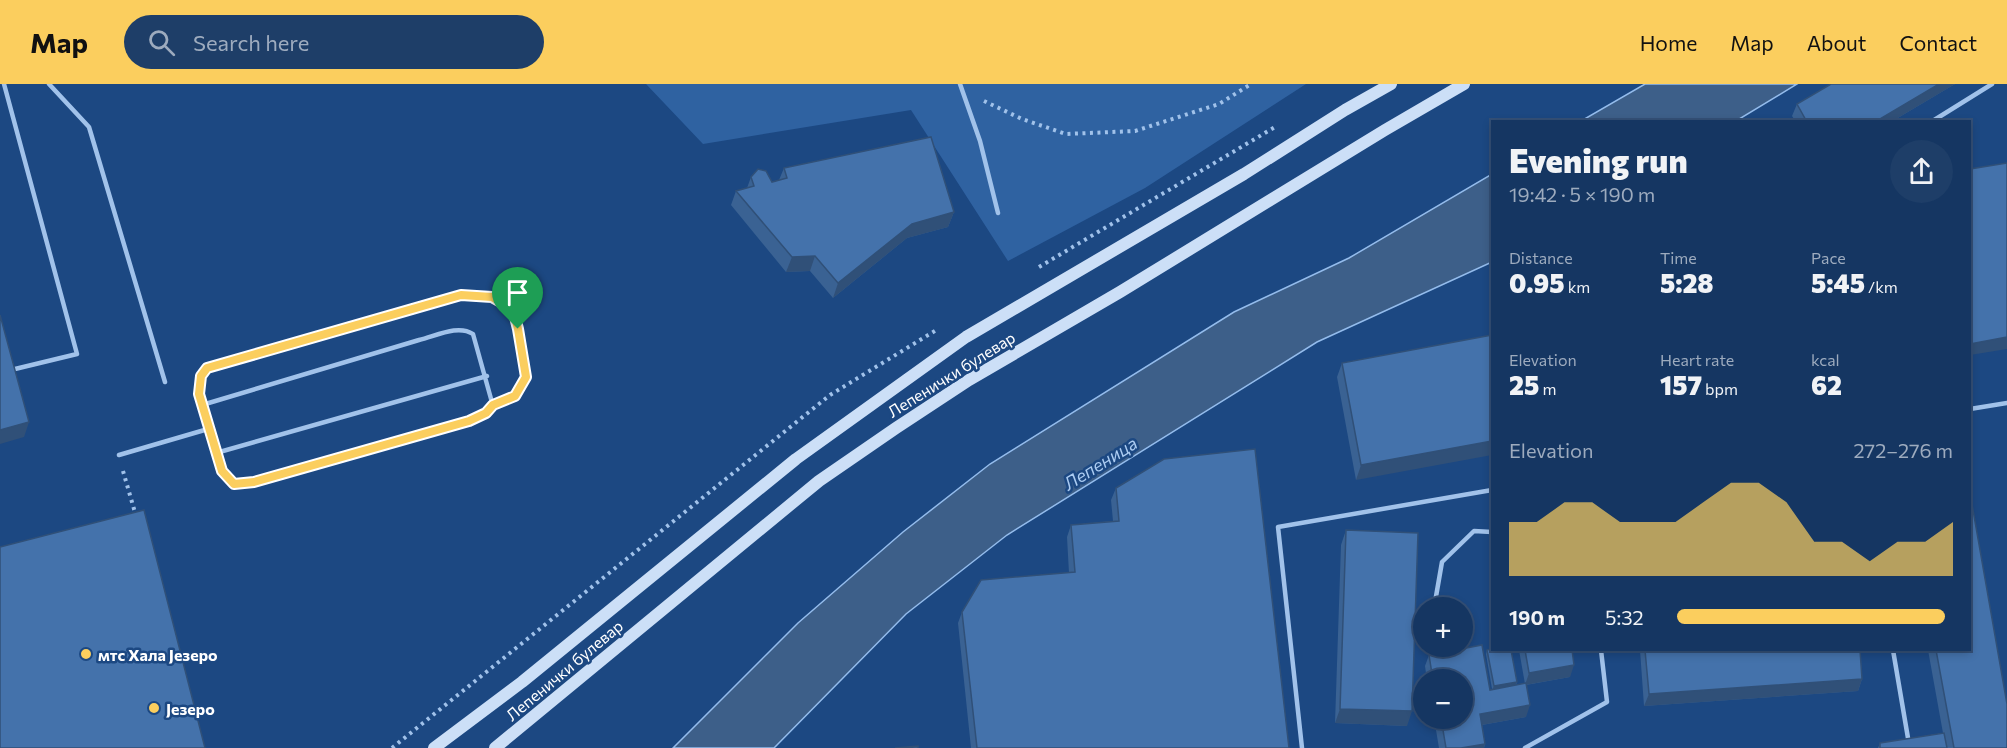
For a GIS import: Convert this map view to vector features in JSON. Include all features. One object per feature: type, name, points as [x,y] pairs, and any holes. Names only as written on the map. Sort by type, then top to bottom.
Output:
[{"type":"main road","name":"Лепенички булевар","points":[[434,748],[522,682],[796,459],[966,338],[1234,180],[1345,110],[1391,84]]},
{"type":"main road","name":"Лепенички булевар","points":[[495,748],[819,481],[870,446],[969,380],[1120,292],[1464,84]]},
{"type":"lane","points":[[4,84],[77,354],[15,369]]},
{"type":"lane","points":[[49,84],[89,127],[165,382]]},
{"type":"lane","points":[[1934,120],[1992,84]]},
{"type":"lane","points":[[961,85],[980,141],[998,213]]},
{"type":"lane","points":[[461,295],[492,297],[513,309],[526,377],[515,396],[493,405],[486,413],[469,421],[254,482],[234,484],[222,471],[202,405],[199,394],[201,376],[207,368],[461,295]]},
{"type":"lane","points":[[202,405],[455,330],[466,329],[473,334],[493,405]]},
{"type":"lane","points":[[216,453],[486,376]]},
{"type":"lane","points":[[1971,409],[2007,403]]},
{"type":"lane","points":[[119,455],[208,429]]},
{"type":"lane","points":[[1302,748],[1278,527],[1491,490]]},
{"type":"lane","points":[[1436,597],[1442,562],[1474,531],[1491,532]]},
{"type":"lane","points":[[1525,748],[1607,702],[1601,651]]},
{"type":"lane","points":[[1893,651],[1910,744]]},
{"type":"path","points":[[961,85],[984,101],[1022,119],[1066,134],[1135,131],[1219,104],[1251,84]]},
{"type":"path","points":[[119,455],[138,523]]},
{"type":"shaded area","points":[[646,84],[1306,84],[1145,188],[1008,261],[911,110],[703,144]]},
{"type":"water","points":[[1645,84],[1797,84],[1738,120],[1583,120]]},
{"type":"water","name":"Лепеница","points":[[1491,175],[1491,262],[1317,342],[1007,535],[906,614],[774,748],[673,748],[798,623],[903,532],[990,464],[1234,312],[1349,258]]},
{"type":"building","points":[[1831,84],[1939,84],[1878,120],[1806,120],[1797,104]]},
{"type":"building","points":[[931,137],[954,212],[912,224],[838,283],[815,256],[792,257],[736,191],[754,186],[751,177],[758,169],[766,171],[772,182],[787,178],[784,168]]},
{"type":"building","points":[[2007,163],[2007,337],[1971,344],[1971,169]]},
{"type":"building","points":[[0,315],[29,422],[0,430]]},
{"type":"building","points":[[1491,335],[1491,441],[1361,465],[1342,363]]},
{"type":"building","points":[[1255,449],[1289,748],[977,748],[962,612],[981,580],[1075,572],[1071,525],[1119,521],[1116,488],[1164,459]]},
{"type":"building","points":[[1971,499],[2007,704],[2007,748],[1954,748],[1936,651],[1971,651]]},
{"type":"building","name":"мтс Хала Језеро","points":[[144,510],[205,748],[0,748],[0,547]]},
{"type":"building","points":[[1346,530],[1418,533],[1416,597],[1413,597],[1412,711],[1340,709]]},
{"type":"building","points":[[1482,645],[1490,690],[1526,683],[1530,705],[1480,714],[1485,744],[1446,748],[1443,729],[1473,729],[1473,669],[1431,669],[1429,657],[1473,657],[1473,647]]},
{"type":"building","points":[[1487,650],[1511,651],[1517,682],[1494,686]]},
{"type":"building","points":[[1525,651],[1572,651],[1574,665],[1529,673]]},
{"type":"building","points":[[1645,651],[1860,651],[1862,679],[1649,694]]},
{"type":"building","points":[[1944,733],[1947,748],[1880,748],[1880,743]]},
{"type":"building","points":[[918,746],[918,748],[895,748]]},
{"type":"place","name":"мтс Хала Језеро","points":[[86,654]]},
{"type":"place","name":"Језеро","points":[[154,708]]},
{"type":"route","points":[[461,295],[492,297],[513,309],[518,329],[526,377],[515,396],[493,405],[486,413],[469,421],[254,482],[234,484],[222,471],[199,394],[201,376],[207,368],[461,295]]}]
